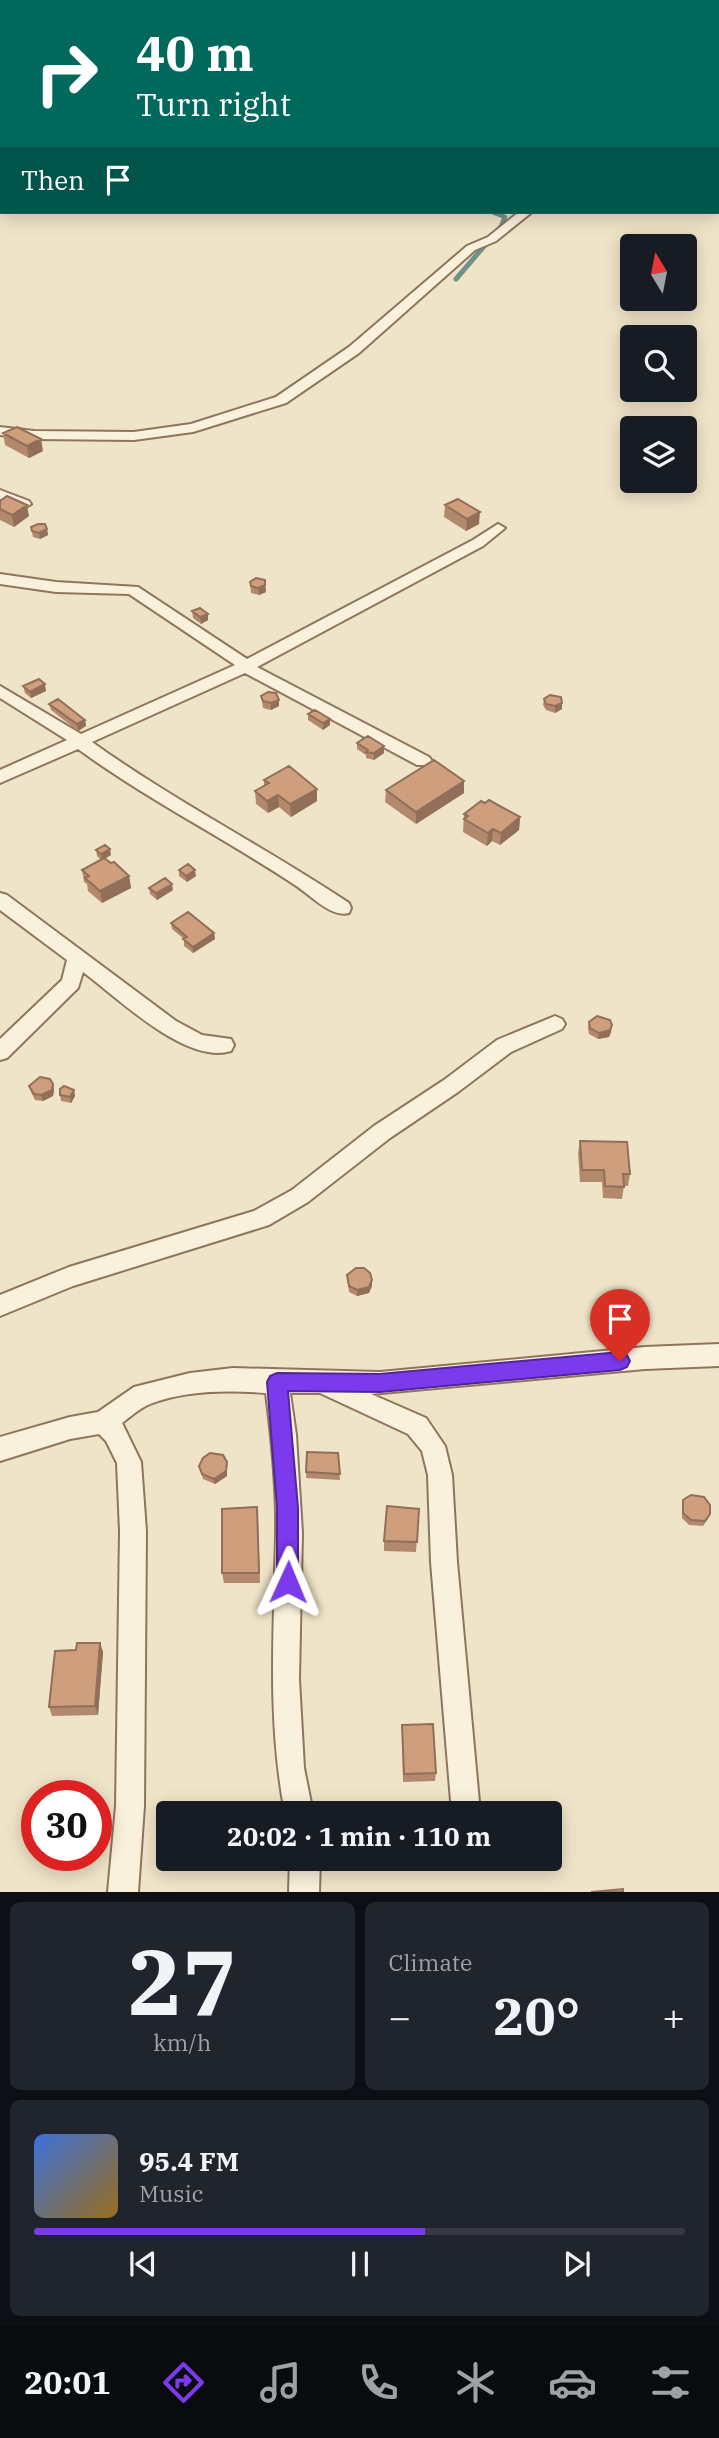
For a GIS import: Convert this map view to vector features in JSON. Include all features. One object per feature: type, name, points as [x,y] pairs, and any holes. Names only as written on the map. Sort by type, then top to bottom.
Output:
[{"type":"street","points":[[0,431],[34,435],[134,436],[193,428],[281,400],[354,350],[471,248],[492,239],[523,214]]},
{"type":"street","points":[[0,494],[24,504]]},
{"type":"street","points":[[0,778],[244,667],[478,543],[498,528]]},
{"type":"street","points":[[0,579],[56,587],[133,590],[239,659],[244,667],[423,761]]},
{"type":"street","points":[[0,691],[116,768],[281,867],[342,908]]},
{"type":"street","points":[[0,900],[169,1027],[198,1043],[224,1045]]},
{"type":"street","points":[[0,1052],[71,983],[77,958]]},
{"type":"street","points":[[0,1306],[69,1277],[261,1218],[300,1196],[382,1132],[451,1086],[504,1046],[555,1024]]},
{"type":"street","points":[[0,1449],[71,1428],[103,1422],[143,1395],[190,1384],[233,1379],[380,1383],[645,1358],[719,1356]]},
{"type":"street","points":[[277,1382],[284,1435],[289,1533],[286,1704],[290,1768],[297,1801]]},
{"type":"street","points":[[318,1382],[417,1426],[433,1446],[440,1475],[444,1562],[465,1801]]},
{"type":"street","points":[[103,1422],[115,1433],[129,1462],[133,1531],[130,1806],[123,1892]]},
{"type":"street","points":[[304,1892],[305,1871]]},
{"type":"building","points":[[17,427],[41,439],[27,446],[3,433]]},
{"type":"building","points":[[7,496],[27,505],[12,515],[0,509],[0,501]]},
{"type":"building","points":[[458,499],[480,512],[467,519],[445,505]]},
{"type":"building","points":[[45,524],[47,529],[39,533],[32,531],[31,527]]},
{"type":"building","points":[[256,578],[265,580],[265,585],[258,588],[251,586],[250,582]]},
{"type":"building","points":[[200,608],[208,614],[200,617],[192,611]]},
{"type":"building","points":[[39,679],[45,684],[30,692],[23,686]]},
{"type":"building","points":[[268,692],[276,693],[279,700],[271,703],[263,701],[261,696]]},
{"type":"building","points":[[550,695],[561,697],[562,703],[555,706],[546,704],[544,699]]},
{"type":"building","points":[[58,699],[85,720],[77,724],[49,704]]},
{"type":"building","points":[[315,710],[330,719],[323,723],[308,714]]},
{"type":"building","points":[[368,736],[384,746],[374,753],[366,752],[368,750],[357,743]]},
{"type":"building","points":[[434,760],[464,781],[416,812],[386,790]]},
{"type":"building","points":[[289,766],[317,789],[290,804],[278,795],[267,801],[255,791],[269,783],[264,780]]},
{"type":"building","points":[[489,800],[520,817],[501,833],[493,829],[488,833],[464,819],[468,816],[464,814],[481,801],[485,803]]},
{"type":"building","points":[[105,845],[110,849],[101,854],[96,850]]},
{"type":"building","points":[[104,858],[114,862],[129,876],[100,891],[85,878],[89,876],[82,870]]},
{"type":"building","points":[[188,864],[195,870],[186,876],[179,870]]},
{"type":"building","points":[[165,878],[172,884],[156,893],[149,888]]},
{"type":"building","points":[[188,912],[214,933],[193,947],[183,939],[187,937],[171,923]]},
{"type":"building","points":[[597,1016],[610,1020],[610,1030],[599,1033],[590,1028],[589,1022]]},
{"type":"building","points":[[40,1077],[50,1079],[52,1090],[41,1095],[34,1094],[29,1086]]},
{"type":"building","points":[[64,1086],[74,1090],[70,1097],[60,1095],[60,1089]]},
{"type":"building","points":[[580,1141],[627,1142],[630,1174],[623,1174],[624,1187],[605,1186],[604,1170],[582,1170]]},
{"type":"building","points":[[356,1268],[364,1268],[370,1273],[372,1280],[369,1287],[357,1290],[349,1286],[347,1275]]},
{"type":"building","points":[[307,1452],[338,1453],[340,1474],[306,1472]]},
{"type":"building","points":[[210,1453],[223,1455],[227,1462],[226,1471],[214,1479],[202,1474],[199,1466],[203,1458]]},
{"type":"building","points":[[691,1495],[704,1497],[710,1505],[710,1514],[705,1521],[691,1520],[683,1513],[683,1500]]},
{"type":"building","points":[[387,1506],[419,1509],[417,1542],[384,1541]]},
{"type":"building","points":[[257,1507],[259,1573],[222,1573],[222,1509]]},
{"type":"building","points":[[77,1643],[100,1643],[95,1706],[49,1707],[55,1651],[76,1650]]},
{"type":"building","points":[[433,1724],[436,1773],[404,1774],[402,1725]]},
{"type":"building","points":[[623,1889],[623,1892],[591,1892]]},
{"type":"waterway","points":[[497,214],[505,217],[502,224]]},
{"type":"waterway","points":[[456,279],[504,223]]},
{"type":"route","points":[[288,1582],[289,1533],[284,1435],[277,1382],[380,1383],[620,1361]]}]
